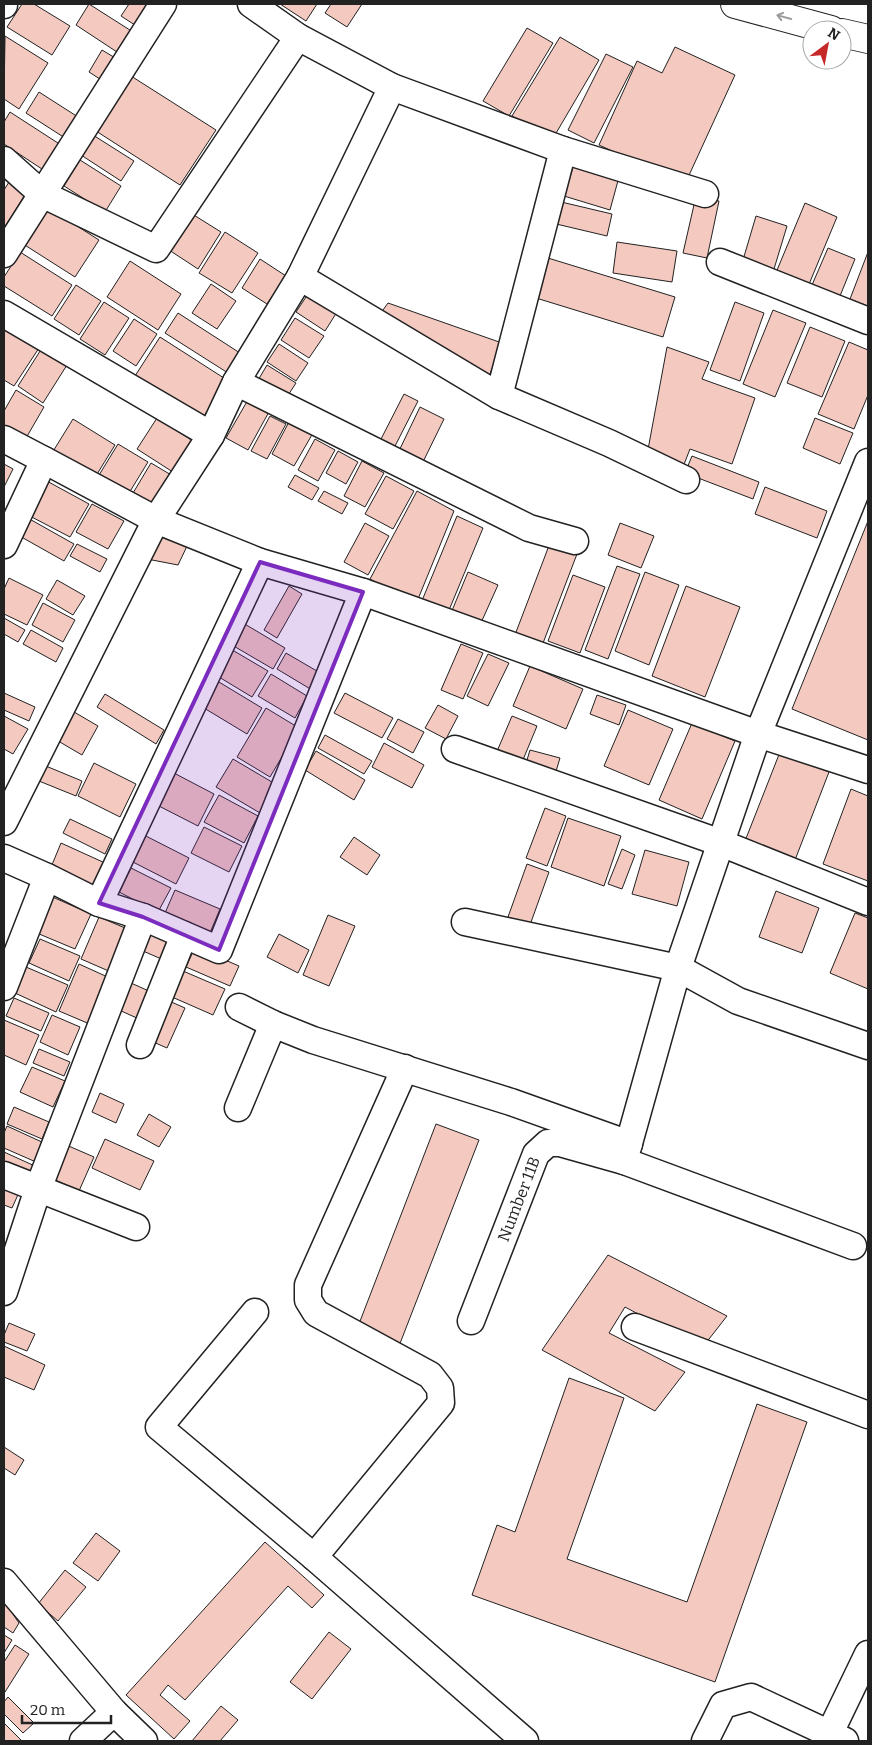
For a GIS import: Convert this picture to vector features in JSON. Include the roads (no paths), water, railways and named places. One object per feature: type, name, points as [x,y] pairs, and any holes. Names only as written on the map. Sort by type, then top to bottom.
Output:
[{"type":"highway","points":[[735,4],[802,22]]},
{"type":"highway","points":[[852,35],[868,39]]},
{"type":"street","points":[[4,254],[163,4]]},
{"type":"street","points":[[251,4],[298,37],[392,86],[562,150],[705,194]]},
{"type":"street","points":[[4,160],[42,194],[156,249],[298,37]]},
{"type":"street","points":[[4,822],[156,520],[211,435],[236,382],[300,277],[392,86]]},
{"type":"street","points":[[499,396],[562,150]]},
{"type":"street","points":[[720,262],[868,321]]},
{"type":"street","points":[[300,277],[499,396],[609,443],[686,480]]},
{"type":"street","points":[[4,314],[211,435]]},
{"type":"street","points":[[236,382],[529,528],[575,541]]},
{"type":"street","points":[[4,439],[156,520],[260,562],[363,592],[758,734],[868,770]]},
{"type":"street","points":[[4,545],[44,460]]},
{"type":"street","points":[[626,1152],[678,968],[758,734],[868,462]]},
{"type":"street","points":[[99,903],[260,562]]},
{"type":"street","points":[[4,858],[99,903],[143,917],[219,950],[363,592]]},
{"type":"street","points":[[455,749],[721,844],[868,902]]},
{"type":"street","points":[[4,987],[47,877]]},
{"type":"street","points":[[4,1292],[38,1189],[143,917]]},
{"type":"street","points":[[465,922],[678,968],[738,1001],[868,1046]]},
{"type":"street","points":[[140,1045],[184,935]]},
{"type":"street","points":[[239,1007],[273,1024],[313,1040],[511,1102],[853,1246]]},
{"type":"street","points":[[238,1108],[273,1024]]},
{"type":"street","points":[[314,1557],[441,1403],[440,1388],[430,1375],[316,1313],[308,1300],[308,1286],[405,1068]]},
{"type":"street","name":"Number 11B","points":[[471,1321],[536,1154],[548,1143],[626,1152]]},
{"type":"street","points":[[4,1175],[136,1227]]},
{"type":"street","points":[[255,1312],[159,1428],[314,1557],[514,1738]]},
{"type":"street","points":[[635,1327],[868,1415]]},
{"type":"street","points":[[4,1582],[114,1712],[144,1741]]},
{"type":"street","points":[[704,1741],[723,1705],[751,1698],[834,1739],[868,1654]]},
{"type":"street","points":[[83,1741],[114,1712]]}]
